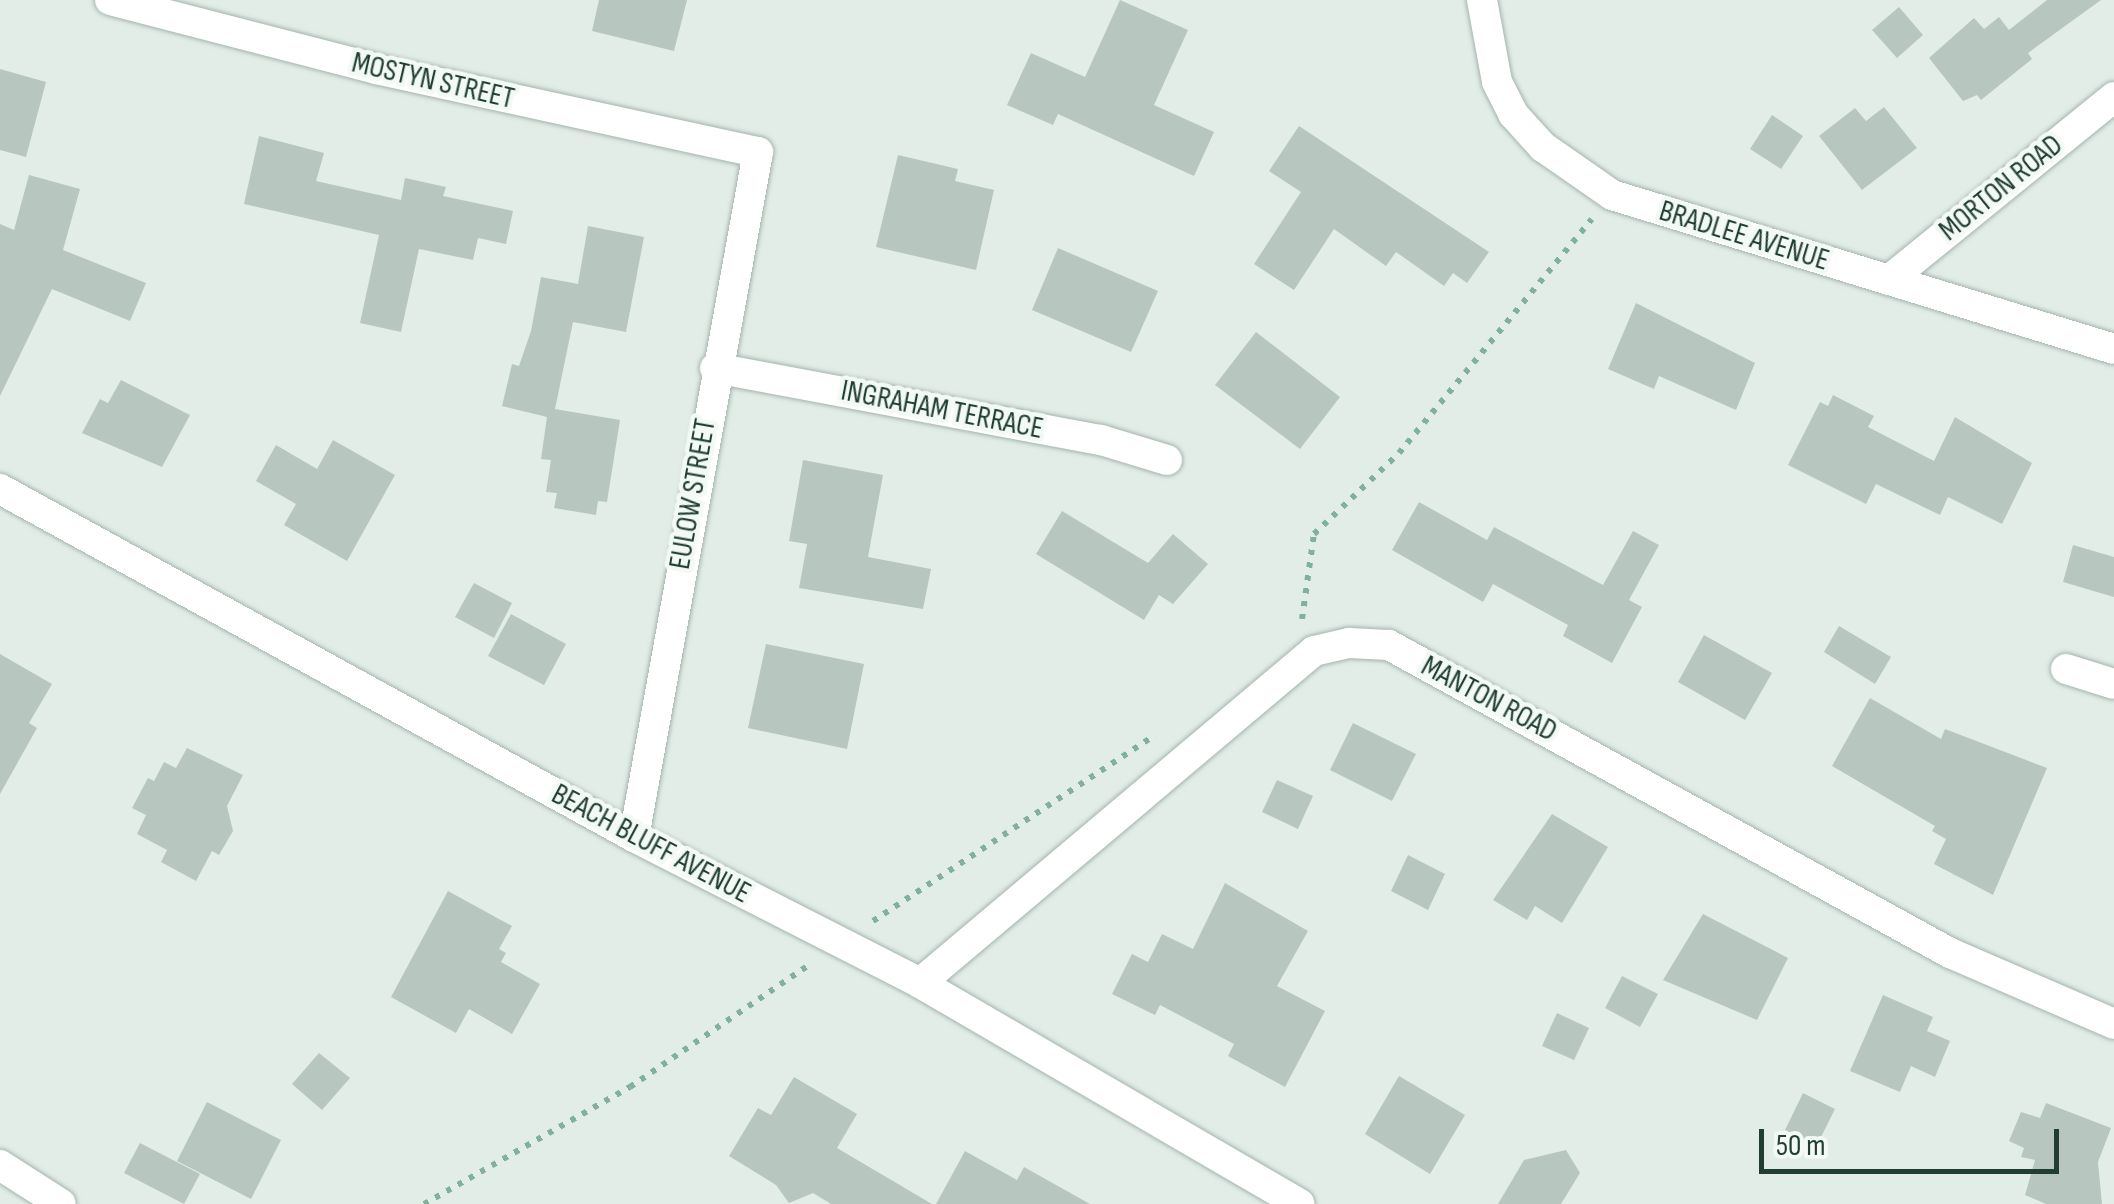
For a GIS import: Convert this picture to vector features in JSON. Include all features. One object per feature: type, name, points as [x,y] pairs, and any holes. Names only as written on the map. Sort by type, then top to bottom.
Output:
[{"type":"street","name":"MOSTYN STREET","points":[[110,0],[376,69],[758,152]]},
{"type":"street","name":"BRADLEE AVENUE","points":[[1482,0],[1494,67],[1513,114],[1543,147],[1612,195],[2114,350]]},
{"type":"street","name":"MORTON ROAD","points":[[1889,280],[2114,97]]},
{"type":"street","name":"EULOW STREET","points":[[634,836],[715,368],[758,152]]},
{"type":"street","name":"INGRAHAM TERRACE","points":[[715,368],[1101,440],[1167,460]]},
{"type":"street","name":"BEACH BLUFF AVENUE","points":[[0,489],[634,836],[920,983],[1299,1204]]},
{"type":"street","name":"MANTON ROAD","points":[[920,983],[1314,651],[1349,643],[1389,645],[1950,953],[2114,1024]]},
{"type":"street","points":[[2066,669],[2114,684]]},
{"type":"street","points":[[0,1165],[61,1204]]},
{"type":"path","points":[[1292,628],[1306,616],[1314,534],[1398,453],[1612,195]]},
{"type":"path","points":[[424,1204],[630,1087],[1160,731]]},
{"type":"building","points":[[599,0],[687,0],[674,51],[592,31]]},
{"type":"building","points":[[1120,0],[1188,30],[1154,105],[1214,132],[1194,176],[1058,114],[1053,125],[1007,105],[1031,53],[1085,77]]},
{"type":"building","points":[[2047,0],[2101,0],[2028,53],[2032,59],[1981,100],[1977,95],[1963,101],[1929,58],[1974,18],[1984,29],[1999,17],[2009,30]]},
{"type":"building","points":[[1899,7],[1923,35],[1897,58],[1872,30]]},
{"type":"building","points":[[0,69],[46,82],[26,157],[0,150]]},
{"type":"building","points":[[1884,107],[1917,148],[1862,190],[1819,136],[1855,108],[1866,121]]},
{"type":"building","points":[[1772,115],[1803,136],[1781,169],[1750,149]]},
{"type":"building","points":[[1299,126],[1489,252],[1467,283],[1453,273],[1444,286],[1396,252],[1386,266],[1334,229],[1294,290],[1254,264],[1301,192],[1269,171]]},
{"type":"building","points":[[259,136],[324,153],[316,181],[401,200],[405,178],[446,187],[443,196],[513,211],[506,244],[478,238],[473,260],[419,249],[401,332],[360,323],[379,235],[244,204]]},
{"type":"building","points":[[898,155],[958,169],[955,181],[994,190],[976,270],[876,247]]},
{"type":"building","points":[[29,175],[80,189],[63,250],[146,283],[130,321],[52,289],[0,396],[0,224],[14,230]]},
{"type":"building","points":[[588,226],[644,237],[626,332],[573,322],[555,409],[620,420],[607,502],[598,501],[596,515],[554,508],[557,493],[546,492],[551,460],[541,459],[547,417],[502,406],[512,364],[519,366],[531,331],[541,277],[578,284]]},
{"type":"building","points":[[1058,248],[1158,291],[1131,352],[1032,310]]},
{"type":"building","points":[[1636,303],[1755,363],[1736,410],[1659,376],[1654,389],[1608,369]]},
{"type":"building","points":[[1256,332],[1340,397],[1300,449],[1215,385]]},
{"type":"building","points":[[121,380],[190,415],[162,467],[82,433],[100,399],[108,403]]},
{"type":"building","points":[[1833,395],[1874,416],[1868,427],[1934,461],[1955,417],[2032,463],[2002,524],[1948,497],[1940,515],[1876,484],[1866,504],[1788,465],[1820,402],[1828,406]]},
{"type":"building","points":[[333,440],[395,475],[347,561],[284,525],[296,504],[256,481],[276,445],[317,469]]},
{"type":"building","points":[[803,460],[883,475],[868,557],[931,569],[923,609],[799,588],[807,544],[789,541]]},
{"type":"building","points":[[1419,502],[1487,540],[1494,527],[1603,585],[1633,531],[1659,545],[1629,600],[1642,607],[1612,663],[1563,636],[1568,625],[1493,584],[1483,602],[1392,550]]},
{"type":"building","points":[[1062,511],[1148,563],[1173,534],[1208,564],[1173,604],[1159,595],[1144,620],[1036,554]]},
{"type":"building","points":[[2073,545],[2114,557],[2114,597],[2063,582]]},
{"type":"building","points":[[474,583],[512,603],[494,638],[455,617]]},
{"type":"building","points":[[511,614],[566,644],[544,685],[488,656]]},
{"type":"building","points":[[1839,626],[1891,657],[1875,684],[1824,652]]},
{"type":"building","points":[[1704,635],[1772,673],[1745,720],[1678,682]]},
{"type":"building","points":[[766,644],[864,664],[847,749],[748,728]]},
{"type":"building","points":[[0,654],[52,684],[29,723],[37,728],[0,794]]},
{"type":"building","points":[[1870,698],[1941,739],[1945,729],[2047,768],[1993,895],[1934,864],[1946,839],[1932,831],[1935,826],[1832,766]]},
{"type":"building","points":[[1353,723],[1416,754],[1392,801],[1330,770]]},
{"type":"building","points":[[187,748],[243,775],[227,806],[233,831],[219,855],[212,851],[196,881],[161,862],[167,850],[137,834],[146,815],[132,808],[148,778],[154,781],[164,762],[176,768]]},
{"type":"building","points":[[1277,780],[1313,796],[1298,829],[1262,812]]},
{"type":"building","points":[[1552,814],[1608,847],[1562,923],[1535,906],[1527,920],[1493,900]]},
{"type":"building","points":[[1408,855],[1445,874],[1428,910],[1391,891]]},
{"type":"building","points":[[1225,883],[1308,931],[1277,986],[1325,1011],[1285,1087],[1228,1056],[1234,1044],[1160,1005],[1155,1015],[1112,994],[1132,954],[1148,962],[1162,934],[1193,949]]},
{"type":"building","points":[[448,891],[512,926],[499,949],[506,953],[501,962],[540,984],[512,1034],[469,1009],[456,1033],[391,997]]},
{"type":"building","points":[[1703,914],[1788,958],[1757,1020],[1663,980]]},
{"type":"building","points":[[1622,976],[1658,994],[1640,1027],[1605,1008]]},
{"type":"building","points":[[1883,995],[1933,1017],[1927,1031],[1950,1041],[1935,1077],[1911,1066],[1900,1092],[1850,1071]]},
{"type":"building","points":[[1557,1013],[1589,1028],[1574,1060],[1542,1046]]},
{"type":"building","points":[[319,1053],[350,1078],[322,1110],[292,1084]]},
{"type":"building","points":[[1399,1076],[1465,1115],[1430,1174],[1365,1134]]},
{"type":"building","points":[[794,1077],[857,1114],[837,1148],[932,1204],[831,1204],[813,1193],[789,1203],[776,1185],[729,1156],[758,1108],[771,1115]]},
{"type":"building","points":[[1803,1093],[1835,1109],[1817,1145],[1785,1130]]},
{"type":"building","points":[[207,1102],[281,1140],[251,1199],[177,1161]]},
{"type":"building","points":[[2046,1103],[2111,1128],[2098,1162],[2102,1204],[2046,1204],[2025,1195],[2035,1160],[2021,1157],[2024,1148],[2009,1141],[2021,1112],[2040,1118]]},
{"type":"building","points":[[140,1143],[200,1174],[184,1204],[124,1173]]},
{"type":"building","points":[[1566,1150],[1580,1173],[1561,1204],[1498,1204],[1524,1160]]},
{"type":"building","points":[[965,1151],[1017,1180],[1024,1167],[1090,1204],[936,1204]]}]
